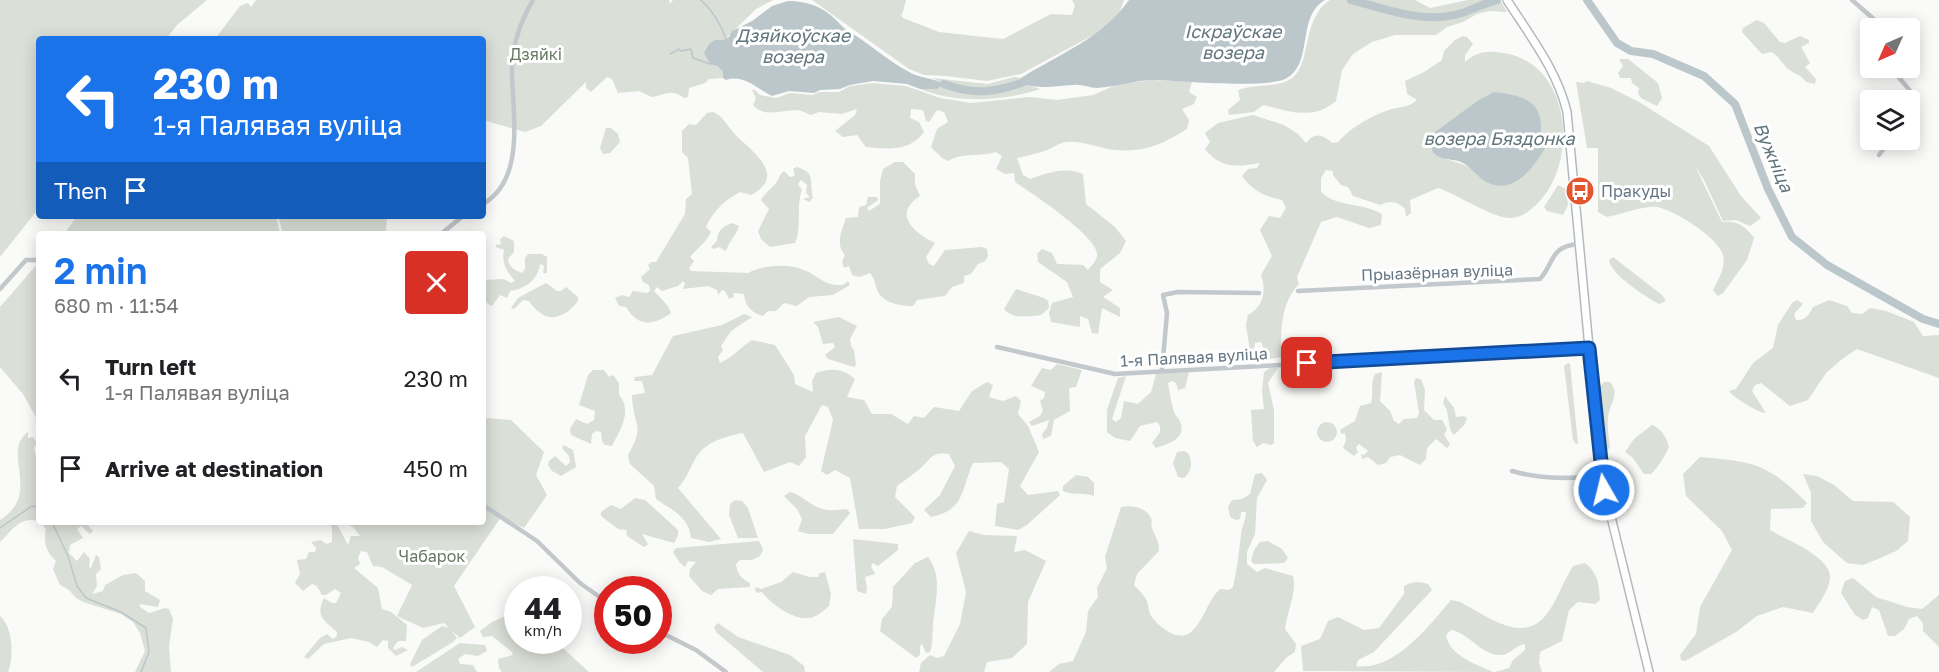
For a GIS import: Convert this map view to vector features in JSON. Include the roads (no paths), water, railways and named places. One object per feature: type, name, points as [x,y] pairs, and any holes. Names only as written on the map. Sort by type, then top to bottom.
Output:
[{"type":"main road","points":[[1508,0],[1549,65],[1563,95],[1569,130],[1601,476],[1649,672]]},
{"type":"street","points":[[486,202],[494,197],[511,164],[515,129],[512,64],[521,24],[533,0]]},
{"type":"street","points":[[1852,0],[1873,18]]},
{"type":"street","points":[[1898,78],[1910,90]]},
{"type":"street","points":[[1879,155],[1883,150]]},
{"type":"street","points":[[445,231],[460,219]]},
{"type":"street","name":"Прыазёрная вуліца","points":[[1298,291],[1540,279],[1552,255],[1561,249],[1579,244]]},
{"type":"street","points":[[0,289],[27,260],[36,260]]},
{"type":"street","points":[[1162,370],[1167,313],[1163,295],[1178,292],[1259,293]]},
{"type":"street","name":"1-я Палявая вуліца","points":[[997,347],[1115,374],[1589,348]]},
{"type":"street","points":[[1512,471],[1525,475],[1575,480],[1601,476]]},
{"type":"street","points":[[486,507],[537,541],[580,583],[594,593]]},
{"type":"street","points":[[672,638],[696,650],[726,672]]},
{"type":"water","name":"Іскраўскае возера","points":[[1129,0],[1325,0],[1316,8],[1311,17],[1303,51],[1295,71],[1287,78],[1277,81],[1244,84],[1155,80],[1097,88],[1077,85],[1041,87],[1020,83],[1021,78],[1093,35],[1106,25]]},
{"type":"water","name":"Дзяйкоўскае возера","points":[[788,1],[818,7],[901,67],[913,74],[944,84],[937,89],[920,89],[907,84],[873,81],[814,93],[789,91],[772,96],[745,81],[723,78],[723,72],[717,66],[710,64],[704,53],[709,44],[729,37],[732,31],[752,21],[772,6]]},
{"type":"water","name":"возера Бяздонка","points":[[1494,92],[1522,98],[1534,105],[1538,111],[1542,135],[1547,145],[1525,175],[1510,184],[1501,186],[1487,182],[1461,162],[1437,156],[1431,146],[1435,132],[1477,101]]},
{"type":"waterway","points":[[701,0],[716,18],[726,39]]},
{"type":"waterway","name":"Вужніца","points":[[1351,0],[1420,17],[1462,13],[1497,0]]},
{"type":"waterway","name":"Вужніца","points":[[1587,0],[1617,43],[1631,51],[1653,54],[1704,76],[1735,104],[1768,189],[1792,237],[1827,265],[1923,319],[1939,324]]},
{"type":"waterway","points":[[670,54],[679,49],[681,51],[691,49],[693,58],[710,64]]},
{"type":"waterway","name":"Вужніца","points":[[944,84],[966,90],[987,91],[1029,80]]},
{"type":"waterway","points":[[0,528],[32,506],[36,507]]},
{"type":"waterway","points":[[53,525],[68,556],[77,586],[86,598],[121,612],[146,628],[149,652],[141,672]]},
{"type":"place","name":"Пракуды","points":[[1580,191]]},
{"type":"park label","name":"Дзяйкі","points":[[536,54]]},
{"type":"park label","name":"Чабарок","points":[[432,556]]}]
